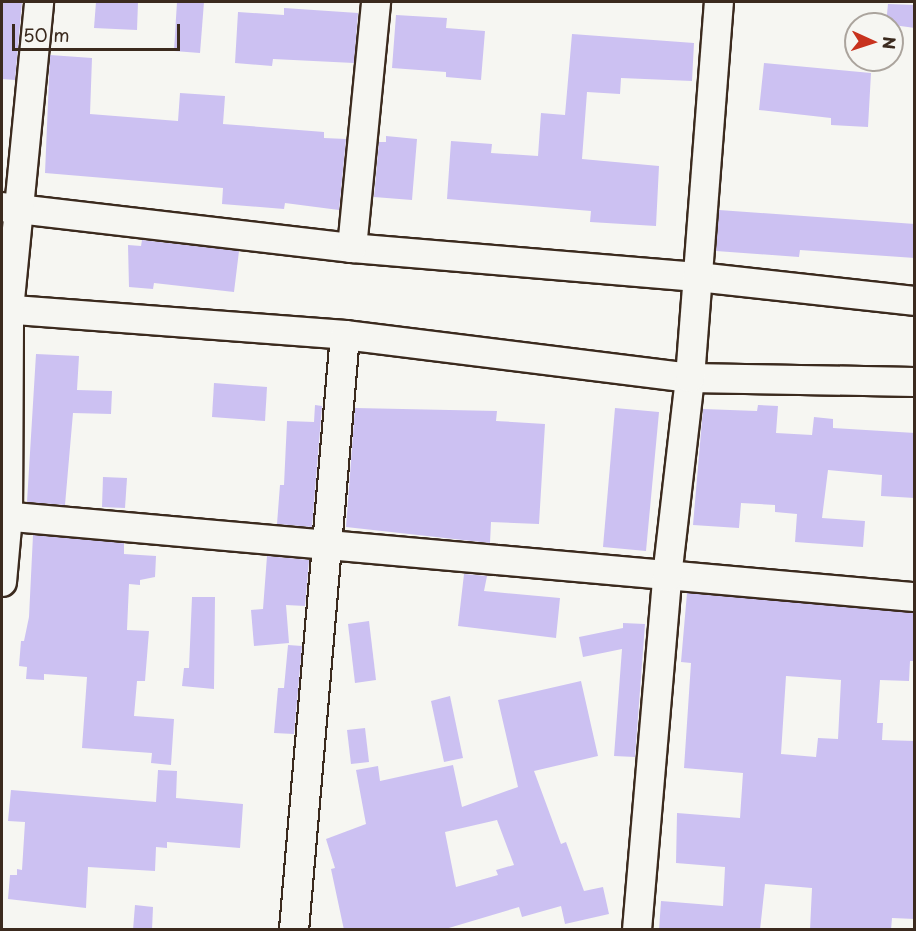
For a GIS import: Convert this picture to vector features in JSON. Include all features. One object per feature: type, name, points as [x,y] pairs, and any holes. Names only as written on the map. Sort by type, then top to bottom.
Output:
[{"type":"street","points":[[2,582],[5,516],[5,309],[11,208],[39,2]]},
{"type":"street","points":[[352,248],[376,2]]},
{"type":"street","points":[[637,930],[667,577],[690,378],[718,2]]},
{"type":"street","points":[[11,208],[352,248],[698,277],[915,301]]},
{"type":"street","points":[[5,309],[345,335],[690,378],[915,382]]},
{"type":"street","points":[[294,930],[345,335]]},
{"type":"street","points":[[5,516],[667,577],[915,597]]},
{"type":"building","points":[[2,2],[22,2],[15,80],[2,79]]},
{"type":"building","points":[[96,2],[138,2],[137,30],[94,28]]},
{"type":"building","points":[[177,2],[204,2],[200,53],[174,51]]},
{"type":"building","points":[[888,4],[915,5],[915,28],[904,26],[904,12],[887,12]]},
{"type":"building","points":[[284,8],[358,13],[354,63],[273,59],[272,66],[235,63],[238,12],[284,15]]},
{"type":"building","points":[[396,15],[447,18],[446,28],[485,31],[481,80],[446,77],[446,72],[392,68]]},
{"type":"building","points":[[572,34],[694,43],[692,81],[621,78],[620,94],[587,92],[582,159],[659,166],[656,226],[590,222],[591,211],[447,199],[451,141],[492,144],[491,153],[538,156],[541,113],[565,115]]},
{"type":"building","points":[[50,55],[92,58],[90,114],[178,121],[180,93],[225,96],[223,124],[324,132],[324,138],[346,139],[339,210],[285,203],[284,209],[222,204],[223,188],[45,173]]},
{"type":"building","points":[[764,63],[871,73],[868,127],[831,125],[831,118],[759,110]]},
{"type":"building","points":[[386,136],[417,139],[412,200],[374,197],[379,142],[386,142]]},
{"type":"building","points":[[719,210],[915,224],[915,258],[800,250],[799,257],[716,251]]},
{"type":"building","points":[[142,240],[239,251],[234,292],[154,283],[153,289],[129,287],[128,245],[141,246]]},
{"type":"building","points":[[36,354],[79,356],[77,390],[112,391],[111,414],[73,413],[65,505],[27,502]]},
{"type":"building","points":[[214,383],[267,387],[265,421],[212,417]]},
{"type":"building","points":[[315,405],[322,406],[312,527],[277,524],[280,485],[284,485],[287,421],[314,422]]},
{"type":"building","points":[[758,405],[778,406],[776,433],[812,435],[814,417],[833,419],[833,428],[915,433],[915,498],[881,496],[882,475],[828,470],[822,518],[865,521],[863,547],[795,542],[797,514],[775,512],[775,505],[741,503],[739,528],[693,525],[703,409],[757,411]]},
{"type":"building","points":[[355,408],[497,411],[496,421],[545,424],[539,524],[491,522],[490,543],[346,527]]},
{"type":"building","points":[[615,408],[659,412],[646,551],[603,547]]},
{"type":"building","points":[[103,477],[127,478],[125,508],[102,507]]},
{"type":"building","points":[[33,535],[124,543],[124,554],[156,556],[155,577],[140,580],[140,585],[129,584],[127,630],[149,631],[145,681],[137,681],[134,716],[174,719],[171,765],[151,763],[152,753],[82,748],[87,677],[44,674],[44,680],[26,679],[27,667],[19,666],[21,641],[24,641],[29,617]]},
{"type":"building","points":[[267,556],[309,560],[305,606],[286,605],[289,643],[254,646],[251,610],[263,609]]},
{"type":"building","points":[[464,574],[487,576],[484,591],[560,598],[556,638],[458,626]]},
{"type":"building","points":[[687,593],[914,613],[915,661],[910,661],[909,681],[880,680],[877,723],[883,723],[882,740],[915,741],[915,919],[892,918],[891,930],[810,930],[812,888],[765,884],[760,930],[659,930],[661,901],[723,906],[725,867],[676,863],[677,813],[740,818],[743,773],[684,768],[691,663],[681,662]],"holes":[[[786,676],[841,680],[838,739],[818,738],[816,757],[781,754]]]},
{"type":"building","points":[[192,597],[215,597],[214,689],[182,686],[184,668],[189,668]]},
{"type":"building","points":[[369,621],[376,680],[355,683],[348,624]]},
{"type":"building","points":[[623,623],[645,624],[635,757],[614,756],[622,649],[583,657],[579,637],[623,628]]},
{"type":"building","points":[[288,645],[302,646],[294,734],[274,733],[278,688],[284,688]]},
{"type":"building","points":[[581,681],[598,756],[534,771],[561,844],[566,842],[584,891],[603,887],[609,914],[565,924],[561,906],[522,917],[519,907],[442,930],[344,930],[331,869],[335,868],[326,839],[366,824],[356,770],[378,766],[380,781],[453,765],[462,807],[518,787],[498,700]],"holes":[[[497,820],[514,865],[496,870],[498,875],[456,887],[445,832]]]},
{"type":"building","points":[[450,696],[463,758],[444,762],[431,701]]},
{"type":"building","points":[[365,728],[369,762],[351,764],[347,730]]},
{"type":"building","points":[[158,770],[177,771],[176,798],[243,804],[240,848],[167,842],[167,848],[156,847],[155,871],[88,867],[86,908],[8,899],[10,875],[17,875],[17,869],[22,870],[25,822],[8,821],[11,790],[156,802]]},
{"type":"building","points":[[135,905],[153,907],[152,930],[133,930]]}]
